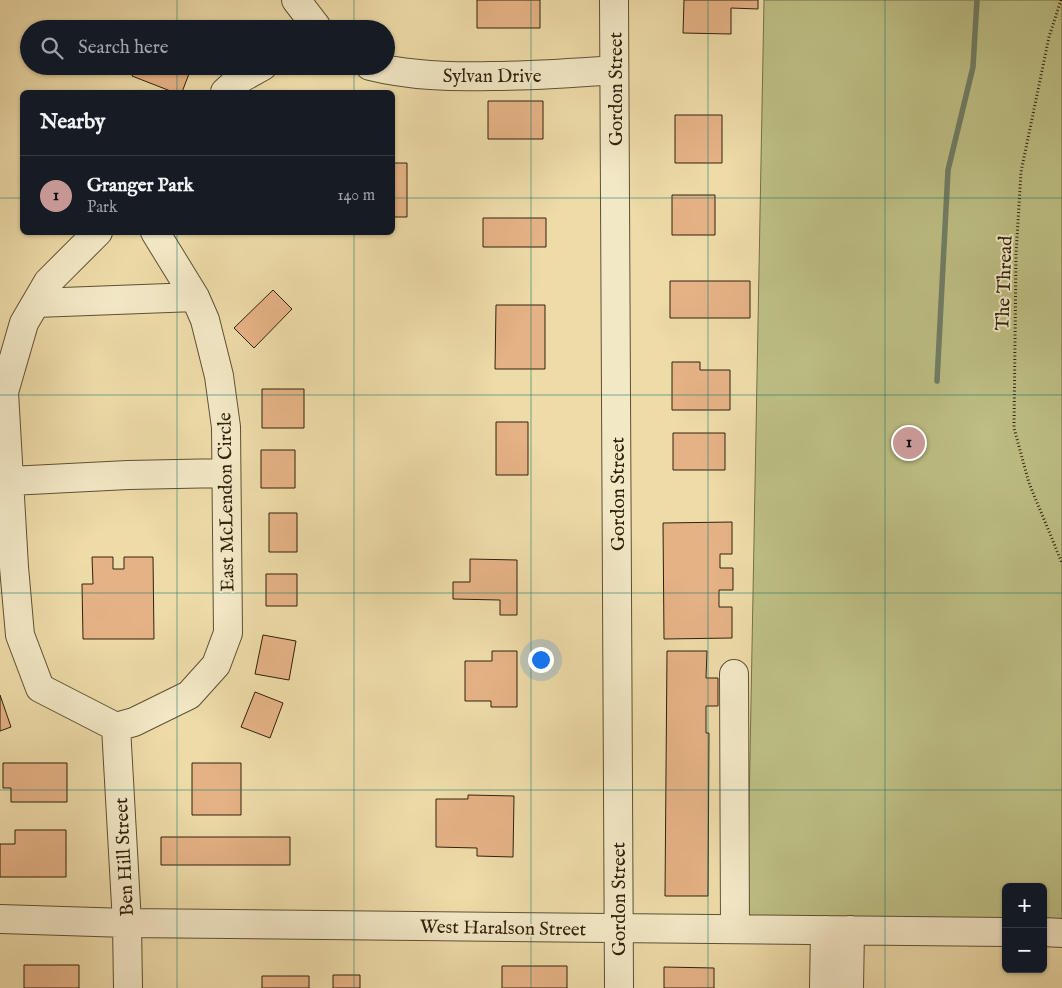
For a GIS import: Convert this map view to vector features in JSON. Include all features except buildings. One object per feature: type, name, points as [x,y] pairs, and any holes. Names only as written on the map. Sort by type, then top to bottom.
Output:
[{"type":"street","points":[[296,0],[311,20]]},
{"type":"street","name":"Gordon Street","points":[[614,0],[619,988]]},
{"type":"street","name":"Sylvan Drive","points":[[395,73],[452,77],[544,75],[614,70]]},
{"type":"street","points":[[227,90],[247,75]]},
{"type":"street","points":[[95,235],[48,282],[24,323],[4,392],[14,567],[20,635],[40,688],[116,727]]},
{"type":"street","name":"East McLendon Circle","points":[[116,727],[134,722],[189,695],[216,665],[228,633],[226,427],[219,376],[205,320],[195,297],[157,235]]},
{"type":"street","points":[[36,303],[195,297]]},
{"type":"street","points":[[10,481],[128,475],[225,473]]},
{"type":"street","points":[[734,674],[735,929]]},
{"type":"street","name":"Ben Hill Street","points":[[116,727],[127,923],[128,988]]},
{"type":"street","name":"West Haralson Street","points":[[0,919],[127,923],[1002,932]]},
{"type":"street","points":[[824,988],[837,930]]},
{"type":"street","points":[[837,930],[849,988]]},
{"type":"street","points":[[1047,932],[1062,932]]},
{"type":"path","name":"The Thread","points":[[1061,0],[1049,37],[1021,172],[1016,255],[1014,428],[1029,483],[1062,563]]},
{"type":"green space","points":[[764,0],[1062,0],[1062,920],[1047,920],[1047,883],[1002,883],[1002,919],[747,918]]},
{"type":"waterway","points":[[937,381],[948,170],[973,67],[977,0]]},
{"type":"place","name":"Granger Park","points":[[909,443]]}]
